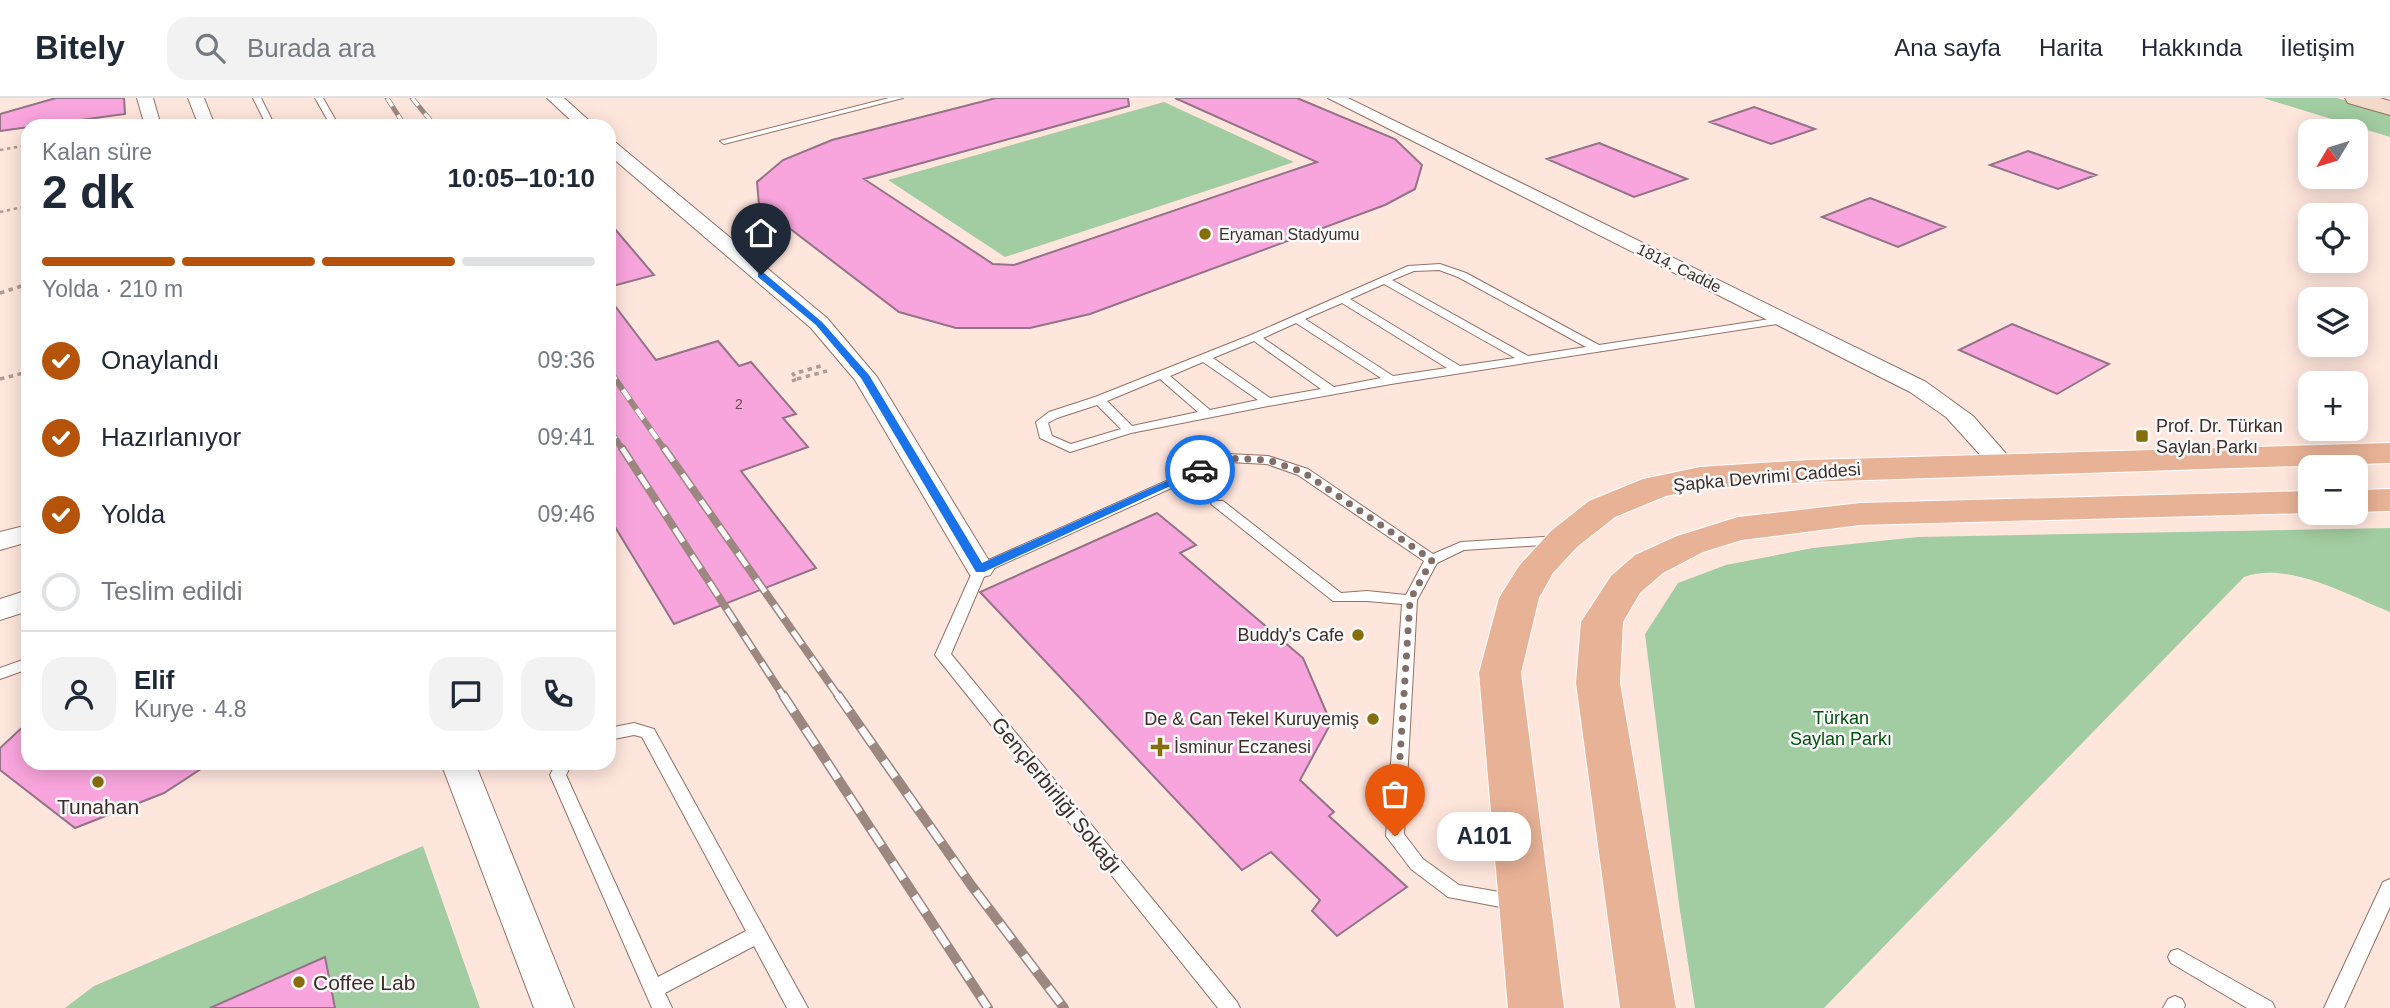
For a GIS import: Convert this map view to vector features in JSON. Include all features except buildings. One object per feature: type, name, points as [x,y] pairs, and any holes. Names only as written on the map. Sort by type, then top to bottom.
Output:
[{"type":"main road","points":[[2356,98],[2390,108]]},
{"type":"main road","name":"Şapka Devrimi Caddesi","points":[[1536,1008],[1500,673],[1519,598],[1538,566],[1564,539],[1602,509],[1656,487],[1700,478],[1808,471],[2390,453]]},
{"type":"main road","points":[[2368,501],[2390,500]]},
{"type":"main road","points":[[1648,1008],[1598,683],[1602,622],[1625,585],[1649,564],[1690,544],[1738,529],[1860,514],[2298,502]]},
{"type":"street","points":[[145,98],[151,119]]},
{"type":"street","points":[[196,98],[204,119]]},
{"type":"street","points":[[555,98],[579,119]]},
{"type":"street","name":"1814. Cadde","points":[[1336,98],[1944,401],[1961,415],[2003,465]]},
{"type":"street","points":[[616,152],[827,332],[865,377],[980,569]]},
{"type":"street","points":[[0,541],[21,535]]},
{"type":"street","points":[[0,610],[21,602]]},
{"type":"street","points":[[461,770],[554,1008]]},
{"type":"lane","points":[[257,98],[268,119]]},
{"type":"lane","points":[[319,98],[331,119]]},
{"type":"lane","points":[[724,141],[899,98]]},
{"type":"lane","points":[[1597,348],[1462,275],[1440,267],[1412,268],[1255,337],[1099,400],[1053,415],[1042,422],[1046,438],[1070,448],[1129,430],[1206,413],[1391,380],[1783,320]]},
{"type":"lane","points":[[1384,279],[1527,360]]},
{"type":"lane","points":[[1341,298],[1459,370]]},
{"type":"lane","points":[[1296,318],[1391,380]]},
{"type":"lane","points":[[1255,337],[1332,391]]},
{"type":"lane","points":[[1204,357],[1268,402]]},
{"type":"lane","points":[[1162,375],[1206,413]]},
{"type":"lane","points":[[1099,400],[1129,430]]},
{"type":"lane","points":[[980,569],[1227,458],[1268,460],[1303,472],[1432,560]]},
{"type":"lane","points":[[1218,504],[1338,598],[1367,596],[1410,600]]},
{"type":"lane","points":[[1525,903],[1455,892],[1417,864],[1395,836],[1410,600],[1432,560],[1461,546],[1564,539]]},
{"type":"lane","name":"Gençlerbirliği Sokağı","points":[[980,569],[943,656],[1230,1008]]},
{"type":"lane","points":[[0,674],[21,666]]},
{"type":"lane","points":[[616,733],[634,729],[648,733],[798,1008]]},
{"type":"lane","points":[[560,770],[558,775],[662,1008]]},
{"type":"lane","points":[[2334,1008],[2390,887]]},
{"type":"lane","points":[[654,989],[758,934]]},
{"type":"lane","points":[[2178,957],[2265,1008]]},
{"type":"path","points":[[0,150],[21,146]]},
{"type":"path","points":[[0,212],[21,208]]},
{"type":"path","points":[[0,293],[21,287]]},
{"type":"path","points":[[828,364],[793,374],[795,380],[833,369]]},
{"type":"path","points":[[0,380],[21,374]]},
{"type":"green space","points":[[2263,98],[2337,98],[2390,113],[2390,137],[2368,130],[2368,119],[2331,119]]},
{"type":"green space","points":[[1164,102],[1294,162],[1005,257],[888,180]]},
{"type":"green space","name":"Türkan Saylan Parkı","points":[[2390,528],[2390,612],[2337,589],[2299,577],[2261,573],[2244,577],[1824,1008],[1695,1008],[1645,634],[1678,583],[1726,565],[1813,548],[1918,537]]},
{"type":"green space","points":[[423,846],[480,1008],[65,1008],[94,986]]},
{"type":"railway","points":[[387,98],[400,119]]},
{"type":"railway","points":[[412,98],[429,119]]},
{"type":"railway","points":[[616,380],[665,450]]},
{"type":"railway","points":[[616,440],[623,450]]},
{"type":"railway","points":[[622,448],[784,697]]},
{"type":"railway","points":[[664,448],[839,697]]},
{"type":"railway","points":[[783,695],[988,1008]]},
{"type":"railway","points":[[838,695],[971,885],[1064,1008]]},
{"type":"way so far","points":[[1200,470],[1227,458],[1268,460],[1303,472],[1432,560],[1410,600],[1395,836]]},
{"type":"place","name":"Eryaman Stadyumu","points":[[1205,234]]},
{"type":"place","name":"Prof. Dr. Türkan Saylan Parkı","points":[[2142,436]]},
{"type":"place","name":"Buddy's Cafe","points":[[1358,635]]},
{"type":"place","name":"De & Can Tekel Kuruyemiş","points":[[1373,719]]},
{"type":"place","name":"İsminur Eczanesi","points":[[1160,747]]},
{"type":"place","name":"Tunahan","points":[[98,782]]},
{"type":"place","name":"A101","points":[[1395,836]]},
{"type":"place","name":"Coffee Lab","points":[[299,982]]},
{"type":"route","points":[[761,275],[819,323],[865,377],[980,569],[1200,470]]}]
